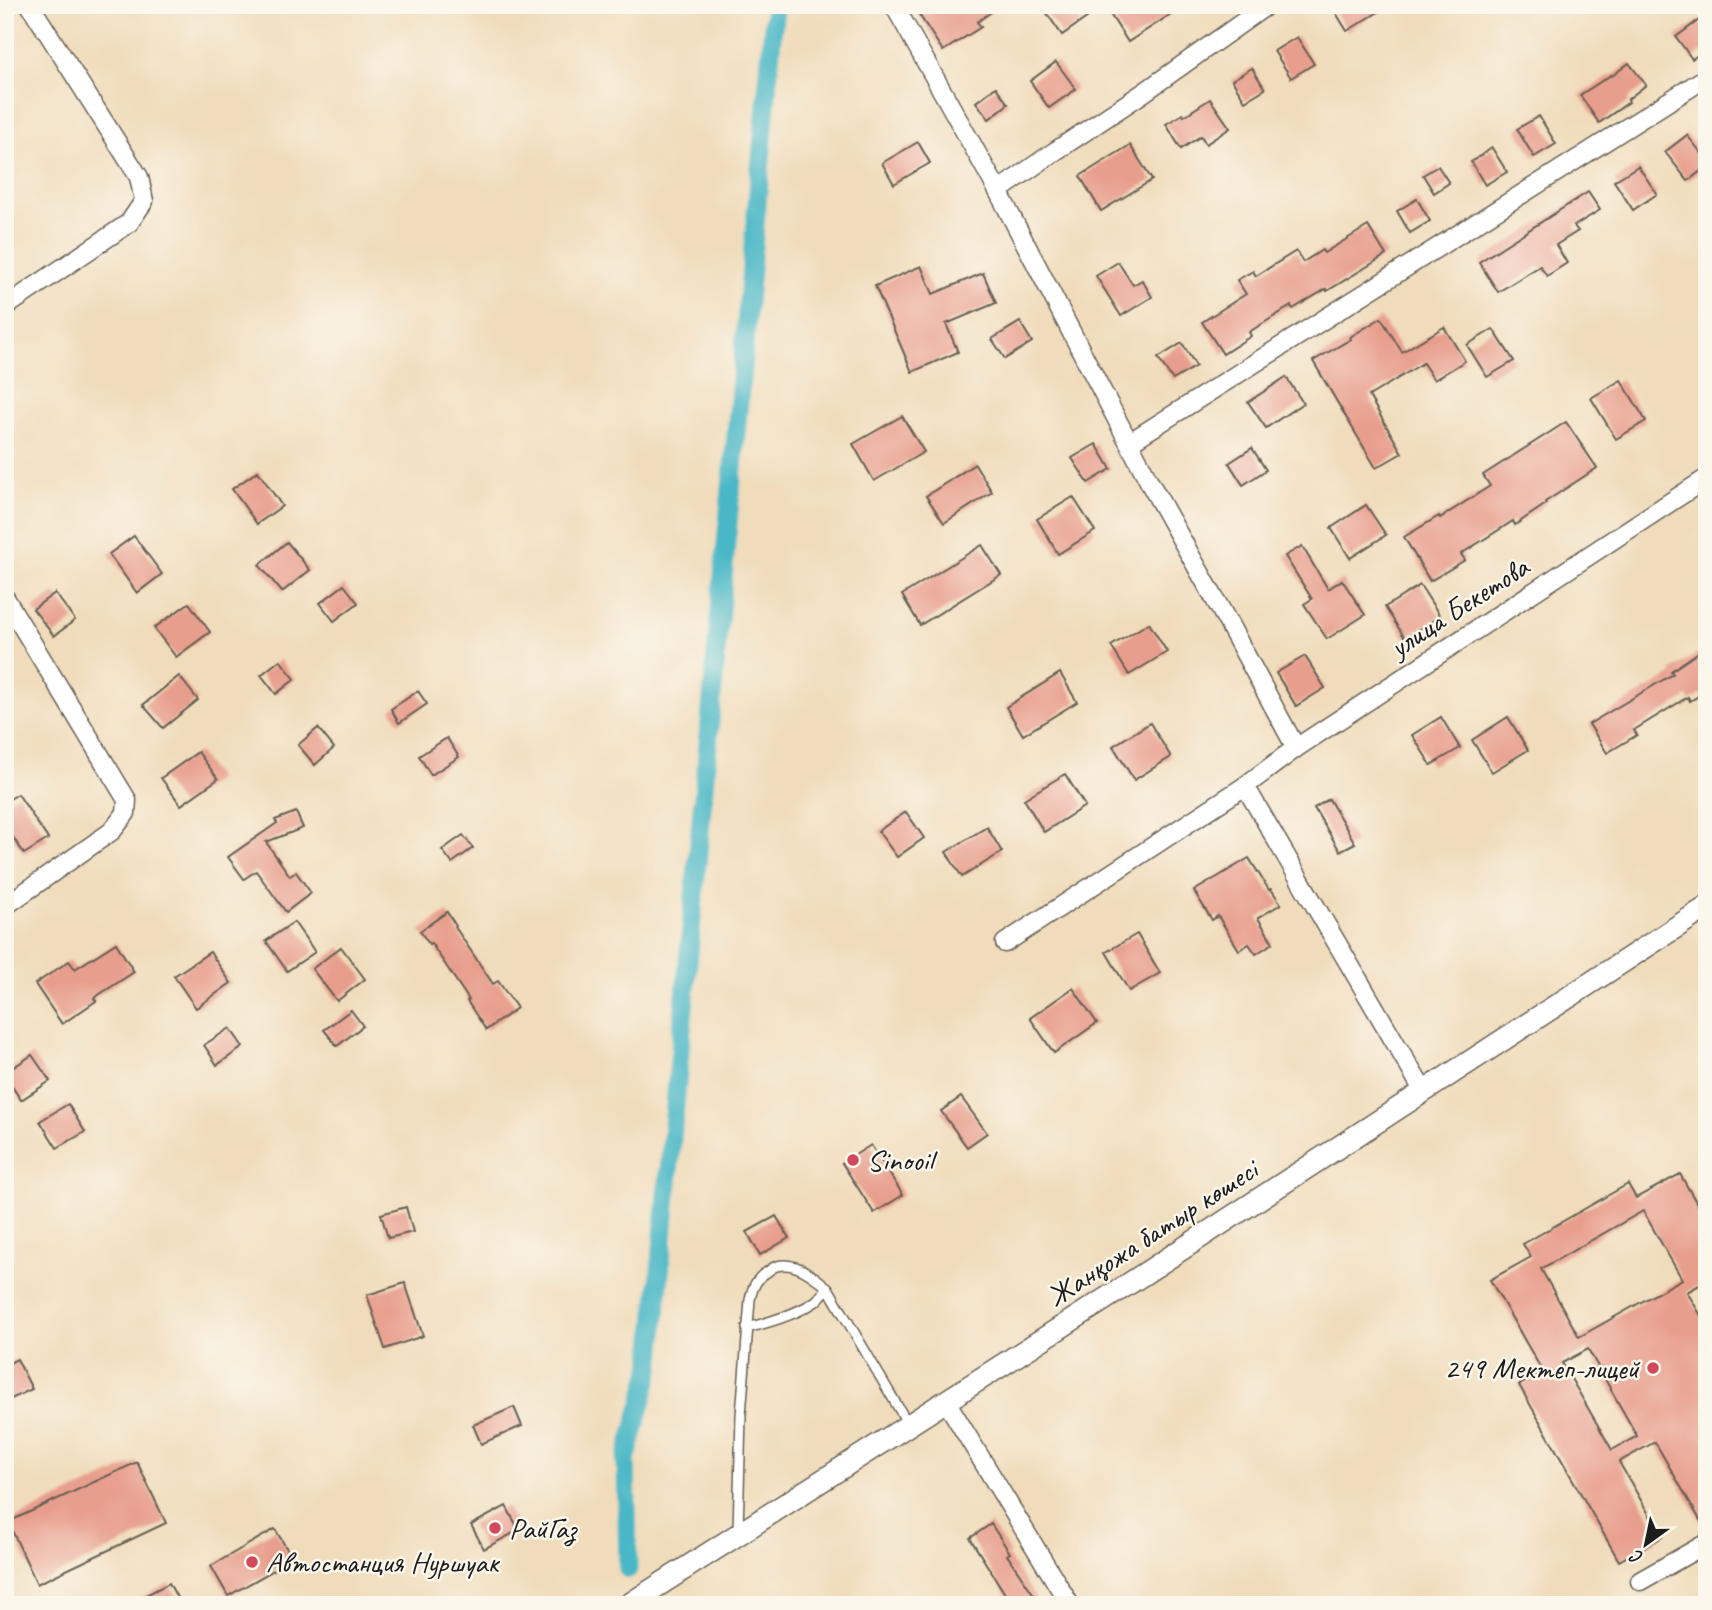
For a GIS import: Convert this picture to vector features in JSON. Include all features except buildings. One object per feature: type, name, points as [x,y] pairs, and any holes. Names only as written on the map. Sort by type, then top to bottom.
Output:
[{"type":"street","points":[[5,307],[129,223],[144,201],[139,177],[30,5]]},
{"type":"street","points":[[894,5],[998,191],[1152,487],[1296,748]]},
{"type":"street","points":[[998,191],[1267,5]]},
{"type":"street","points":[[1130,442],[1707,77]]},
{"type":"street","name":"улица Бекетова","points":[[1004,943],[1707,478]]},
{"type":"street","points":[[5,598],[127,800],[126,813],[112,831],[5,906]]},
{"type":"street","points":[[1245,786],[1424,1092]]},
{"type":"street","name":"Жанқожа батыр көшесі","points":[[628,1605],[1127,1286],[1707,907]]},
{"type":"street","points":[[946,1401],[1070,1605]]},
{"type":"street","points":[[1640,1581],[1707,1544]]},
{"type":"lane","points":[[738,1535],[741,1415],[747,1328],[752,1287],[761,1275],[777,1266],[795,1266],[814,1276],[828,1288],[909,1425]]},
{"type":"lane","points":[[747,1328],[799,1309],[815,1301],[828,1288]]},
{"type":"waterway","points":[[628,1569],[626,1460],[651,1370],[775,5]]},
{"type":"place","name":"Sinooil","points":[[853,1160]]},
{"type":"place","name":"249 Мектеп-лицей","points":[[1653,1368]]},
{"type":"place","name":"РайГаз","points":[[495,1528]]},
{"type":"place","name":"Автостанция Нуршуак","points":[[252,1562]]}]
